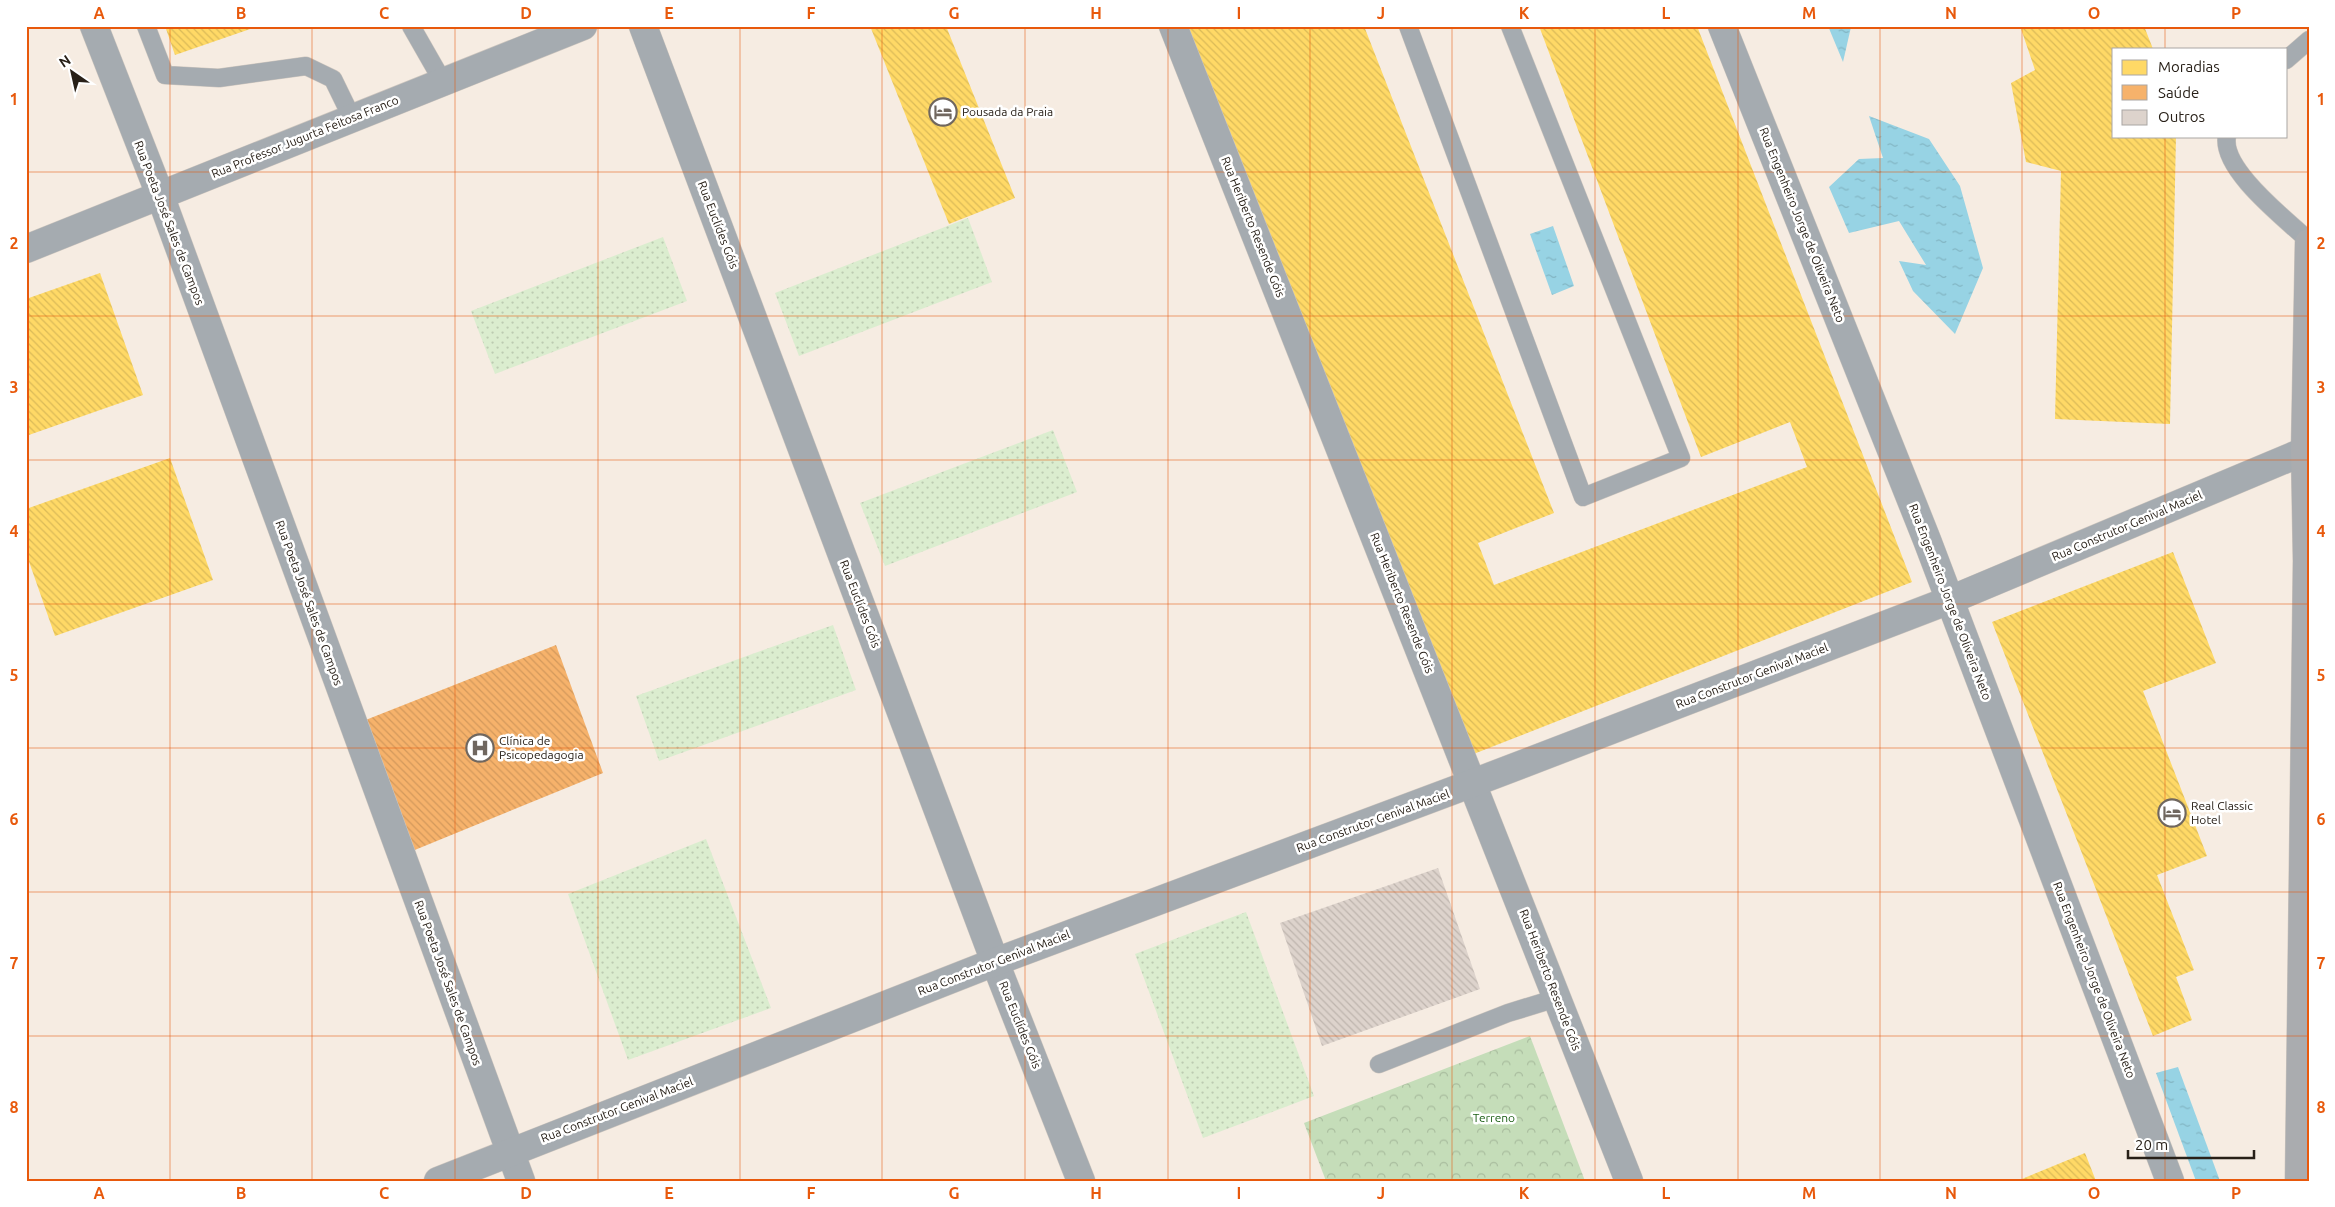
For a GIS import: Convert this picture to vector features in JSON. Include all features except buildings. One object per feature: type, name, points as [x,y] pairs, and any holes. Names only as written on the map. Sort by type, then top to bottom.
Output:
[{"type":"main road","points":[[2299,1181],[2307,561],[2305,451],[2309,242]]},
{"type":"street","name":"Rua Poeta José Sales de Campos","points":[[94,26],[160,194],[521,1181]]},
{"type":"street","name":"Rua Professor Jugurta Feitosa Franco","points":[[26,249],[583,26]]},
{"type":"street","name":"Rua Euclídes Góis","points":[[643,26],[994,962],[1081,1181]]},
{"type":"street","name":"Rua Heriberto Resende Góis","points":[[1173,26],[1629,1181]]},
{"type":"street","name":"Rua Engenheiro Jorge de Oliveira Neto","points":[[1722,26],[1950,600],[2170,1181]]},
{"type":"street","name":"Rua Construtor Genival Maciel","points":[[438,1181],[994,962],[1473,783],[1950,600],[2305,451]]},
{"type":"lane","points":[[146,26],[165,75],[219,78],[306,66],[333,80],[352,118]]},
{"type":"lane","points":[[411,26],[443,82]]},
{"type":"lane","points":[[1408,26],[1583,497],[1681,458],[1510,26]]},
{"type":"lane","points":[[2288,58],[2309,40]]},
{"type":"lane","points":[[2227,138],[2230,157],[2250,185],[2309,242]]},
{"type":"lane","points":[[1379,1064],[1508,1013],[1557,998]]},
{"type":"green space","points":[[968,218],[992,282],[799,356],[775,293]]},
{"type":"green space","points":[[663,237],[687,301],[495,374],[471,311]]},
{"type":"green space","points":[[1053,430],[1077,492],[885,566],[860,503]]},
{"type":"green space","points":[[833,625],[856,690],[659,761],[636,696]]},
{"type":"green space","points":[[706,839],[771,1008],[628,1060],[568,894]]},
{"type":"green space","points":[[1246,912],[1314,1096],[1203,1138],[1135,954]]},
{"type":"green space","name":"Terreno","points":[[1530,1036],[1585,1181],[1326,1181],[1304,1123]]},
{"type":"water","points":[[1828,26],[1851,27],[1843,62]]},
{"type":"water","points":[[1869,116],[1929,139],[1960,186],[1983,268],[1955,334],[1913,291],[1899,261],[1926,265],[1899,221],[1849,233],[1829,187],[1859,159],[1883,158]]},
{"type":"water","points":[[1553,226],[1574,286],[1552,295],[1530,234]]},
{"type":"water","points":[[2178,1067],[2220,1181],[2196,1181],[2156,1073]]},
{"type":"place","name":"Pousada da Praia","points":[[943,112]]},
{"type":"place","name":"Clínica de Psicopedagogia","points":[[480,748]]},
{"type":"place","name":"Real Classic Hotel","points":[[2172,813]]}]
